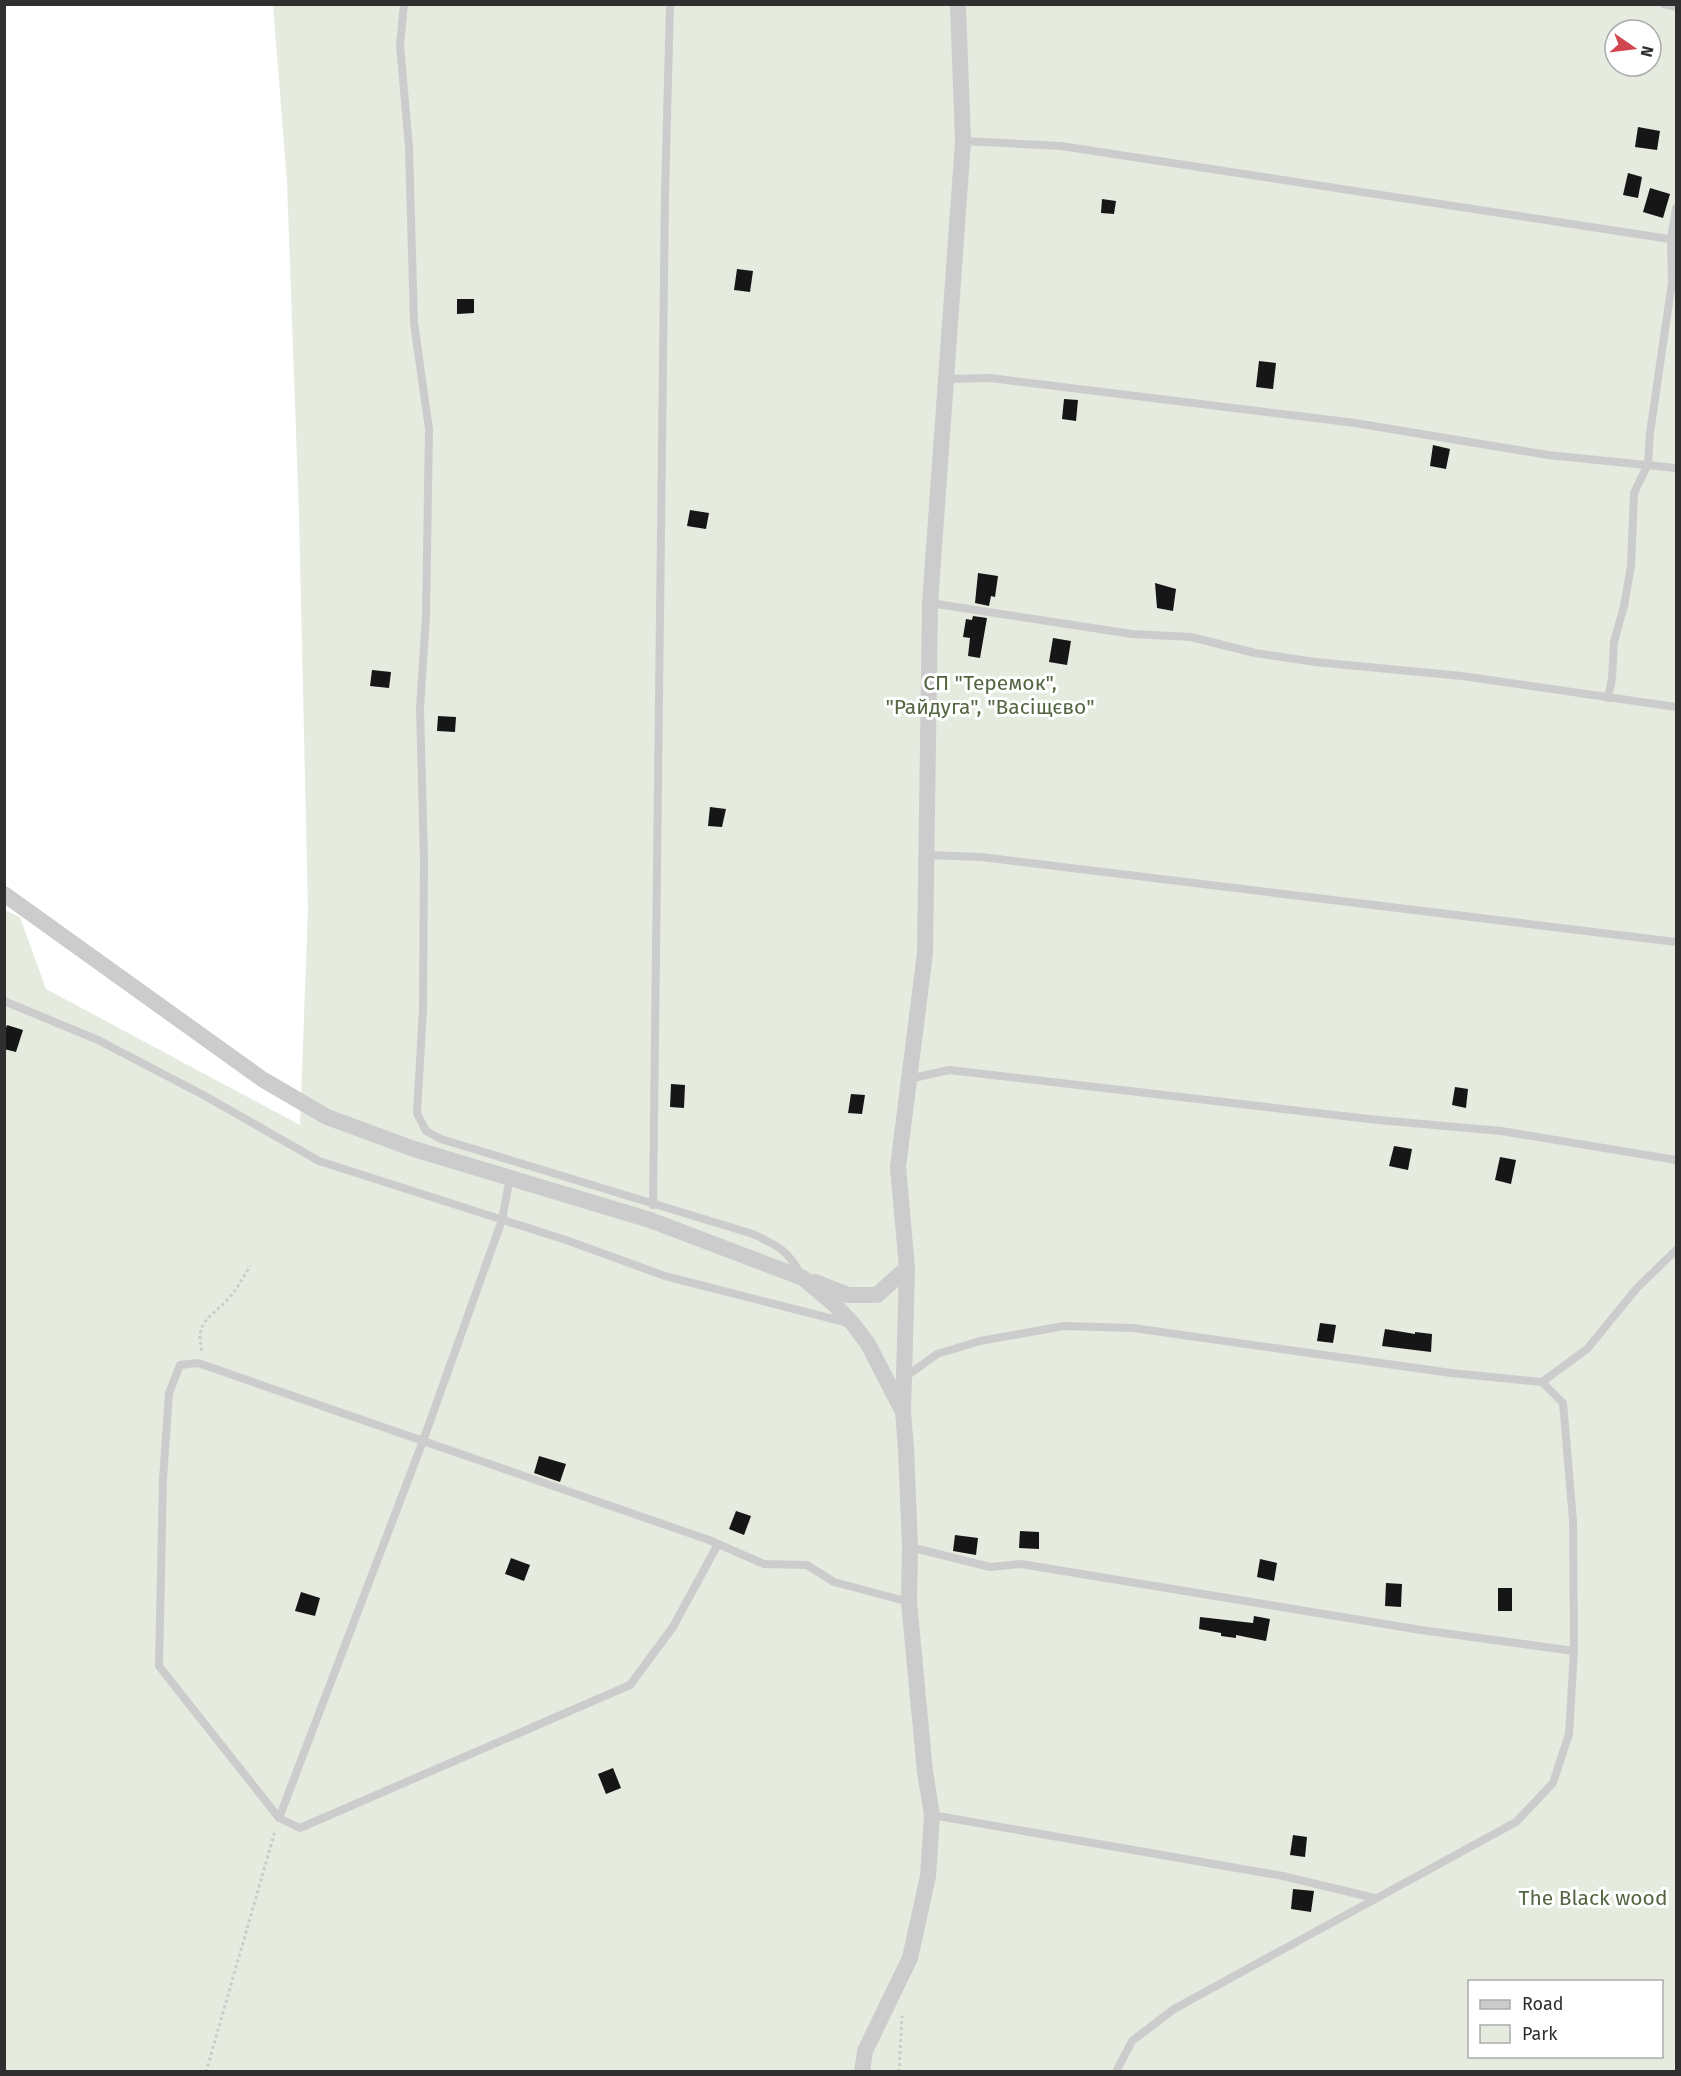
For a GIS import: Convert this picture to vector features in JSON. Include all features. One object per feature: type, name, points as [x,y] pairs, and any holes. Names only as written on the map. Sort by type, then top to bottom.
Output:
[{"type":"street","points":[[862,2072],[865,2052],[910,1958],[928,1876],[932,1815],[909,1602],[910,1547],[903,1411],[907,1268],[898,1167],[925,953],[930,603],[963,141],[958,4]]},
{"type":"street","points":[[4,894],[262,1079],[327,1117],[414,1149],[510,1176],[650,1220],[848,1295],[877,1295],[907,1268]]},
{"type":"street","points":[[803,1278],[853,1324],[867,1344],[903,1411]]},
{"type":"lane","points":[[404,4],[400,45],[409,147],[414,323],[429,429],[426,616],[420,708],[424,859],[423,1010],[417,1113],[426,1131],[441,1139],[753,1234],[781,1247],[793,1259],[803,1278]]},
{"type":"lane","points":[[653,1205],[665,194],[670,4]]},
{"type":"lane","points":[[1664,4],[1677,7]]},
{"type":"lane","points":[[963,141],[1061,146],[1674,240]]},
{"type":"lane","points":[[1608,698],[1612,679],[1614,642],[1624,606],[1631,566],[1634,494],[1648,464],[1650,433],[1672,282],[1677,208]]},
{"type":"lane","points":[[945,379],[1002,379],[1356,423],[1548,455],[1677,468]]},
{"type":"lane","points":[[930,603],[1132,634],[1191,637],[1255,653],[1315,662],[1462,676],[1677,707]]},
{"type":"lane","points":[[927,855],[981,857],[1677,942]]},
{"type":"lane","points":[[4,1001],[98,1040],[207,1097],[319,1161],[566,1240],[665,1276],[853,1324]]},
{"type":"lane","points":[[909,1079],[949,1070],[1378,1120],[1501,1131],[1677,1160]]},
{"type":"lane","points":[[279,1818],[423,1441],[502,1221],[510,1176]]},
{"type":"lane","points":[[1542,1382],[1587,1349],[1637,1288],[1677,1250]]},
{"type":"lane","points":[[903,1379],[937,1354],[980,1341],[1064,1326],[1133,1328],[1451,1372],[1542,1382],[1563,1403],[1573,1520],[1574,1651],[1569,1734],[1553,1783],[1516,1822],[1174,2009],[1132,2041],[1116,2072]]},
{"type":"lane","points":[[718,1544],[673,1628],[630,1685],[300,1828],[279,1818],[159,1666],[163,1480],[169,1393],[180,1365],[198,1363],[718,1544],[764,1564],[807,1565],[834,1582],[909,1602]]},
{"type":"lane","points":[[910,1547],[990,1567],[1021,1564],[1422,1630],[1574,1651]]},
{"type":"lane","points":[[932,1815],[1283,1876],[1374,1898]]},
{"type":"path","points":[[212,1367],[202,1354],[198,1337],[207,1317],[238,1287],[250,1266]]},
{"type":"path","points":[[207,2072],[279,1818]]},
{"type":"green space","name":"СП \"Теремок\", \"Райдуга\", \"Васіщєво\"","points":[[273,5],[1676,5],[1676,2071],[5,2071],[4,910],[20,917],[46,989],[300,1125],[308,910],[299,515],[287,182]]},
{"type":"building","points":[[1638,127],[1660,131],[1657,150],[1635,147]]},
{"type":"building","points":[[1628,173],[1642,177],[1638,198],[1623,195]]},
{"type":"building","points":[[1650,188],[1670,194],[1663,218],[1643,212]]},
{"type":"building","points":[[1102,199],[1116,201],[1114,214],[1101,213]]},
{"type":"building","points":[[737,269],[753,271],[750,292],[734,290]]},
{"type":"building","points":[[457,299],[474,299],[474,313],[457,314]]},
{"type":"building","points":[[1259,361],[1276,363],[1273,389],[1256,387]]},
{"type":"building","points":[[1064,399],[1078,400],[1076,421],[1062,419]]},
{"type":"building","points":[[1433,445],[1450,449],[1446,469],[1430,466]]},
{"type":"building","points":[[690,510],[709,513],[706,529],[687,526]]},
{"type":"building","points":[[978,573],[998,576],[995,597],[991,596],[989,606],[975,603]]},
{"type":"building","points":[[1155,583],[1176,589],[1173,611],[1157,608]]},
{"type":"building","points":[[973,616],[987,618],[980,658],[968,656],[970,638],[963,637],[966,619],[972,620]]},
{"type":"building","points":[[1053,638],[1071,641],[1067,665],[1049,662]]},
{"type":"building","points":[[372,670],[391,672],[389,688],[370,686]]},
{"type":"building","points":[[438,716],[456,717],[455,732],[437,731]]},
{"type":"building","points":[[710,807],[726,809],[722,827],[708,826]]},
{"type":"building","points":[[7,1025],[23,1030],[16,1052],[4,1049],[4,1033]]},
{"type":"building","points":[[671,1084],[685,1085],[684,1108],[670,1107]]},
{"type":"building","points":[[1455,1087],[1468,1089],[1466,1108],[1452,1105]]},
{"type":"building","points":[[851,1094],[865,1095],[862,1114],[848,1113]]},
{"type":"building","points":[[1394,1146],[1412,1149],[1408,1170],[1389,1166]]},
{"type":"building","points":[[1500,1157],[1516,1160],[1511,1184],[1495,1180]]},
{"type":"building","points":[[1320,1323],[1336,1325],[1333,1343],[1317,1341]]},
{"type":"building","points":[[1385,1329],[1432,1334],[1431,1352],[1382,1346]]},
{"type":"building","points":[[539,1456],[566,1464],[560,1482],[534,1473]]},
{"type":"building","points":[[736,1511],[751,1516],[744,1535],[729,1529]]},
{"type":"building","points":[[1020,1531],[1039,1532],[1039,1549],[1019,1548]]},
{"type":"building","points":[[955,1535],[978,1538],[976,1555],[953,1551]]},
{"type":"building","points":[[511,1558],[530,1565],[524,1581],[505,1574]]},
{"type":"building","points":[[1260,1559],[1277,1563],[1274,1581],[1257,1577]]},
{"type":"building","points":[[1386,1583],[1402,1584],[1401,1607],[1385,1606]]},
{"type":"building","points":[[1498,1588],[1512,1588],[1512,1611],[1498,1611]]},
{"type":"building","points":[[301,1592],[320,1598],[315,1616],[295,1611]]},
{"type":"building","points":[[1254,1616],[1270,1619],[1266,1641],[1236,1635],[1236,1638],[1221,1636],[1221,1633],[1199,1629],[1200,1617],[1253,1623]]},
{"type":"building","points":[[613,1768],[621,1788],[606,1794],[598,1774]]},
{"type":"building","points":[[1293,1835],[1307,1837],[1305,1857],[1290,1855]]},
{"type":"building","points":[[1293,1889],[1314,1891],[1311,1912],[1291,1909]]},
{"type":"park label","name":"The Black wood","points":[[1593,1898]]}]
